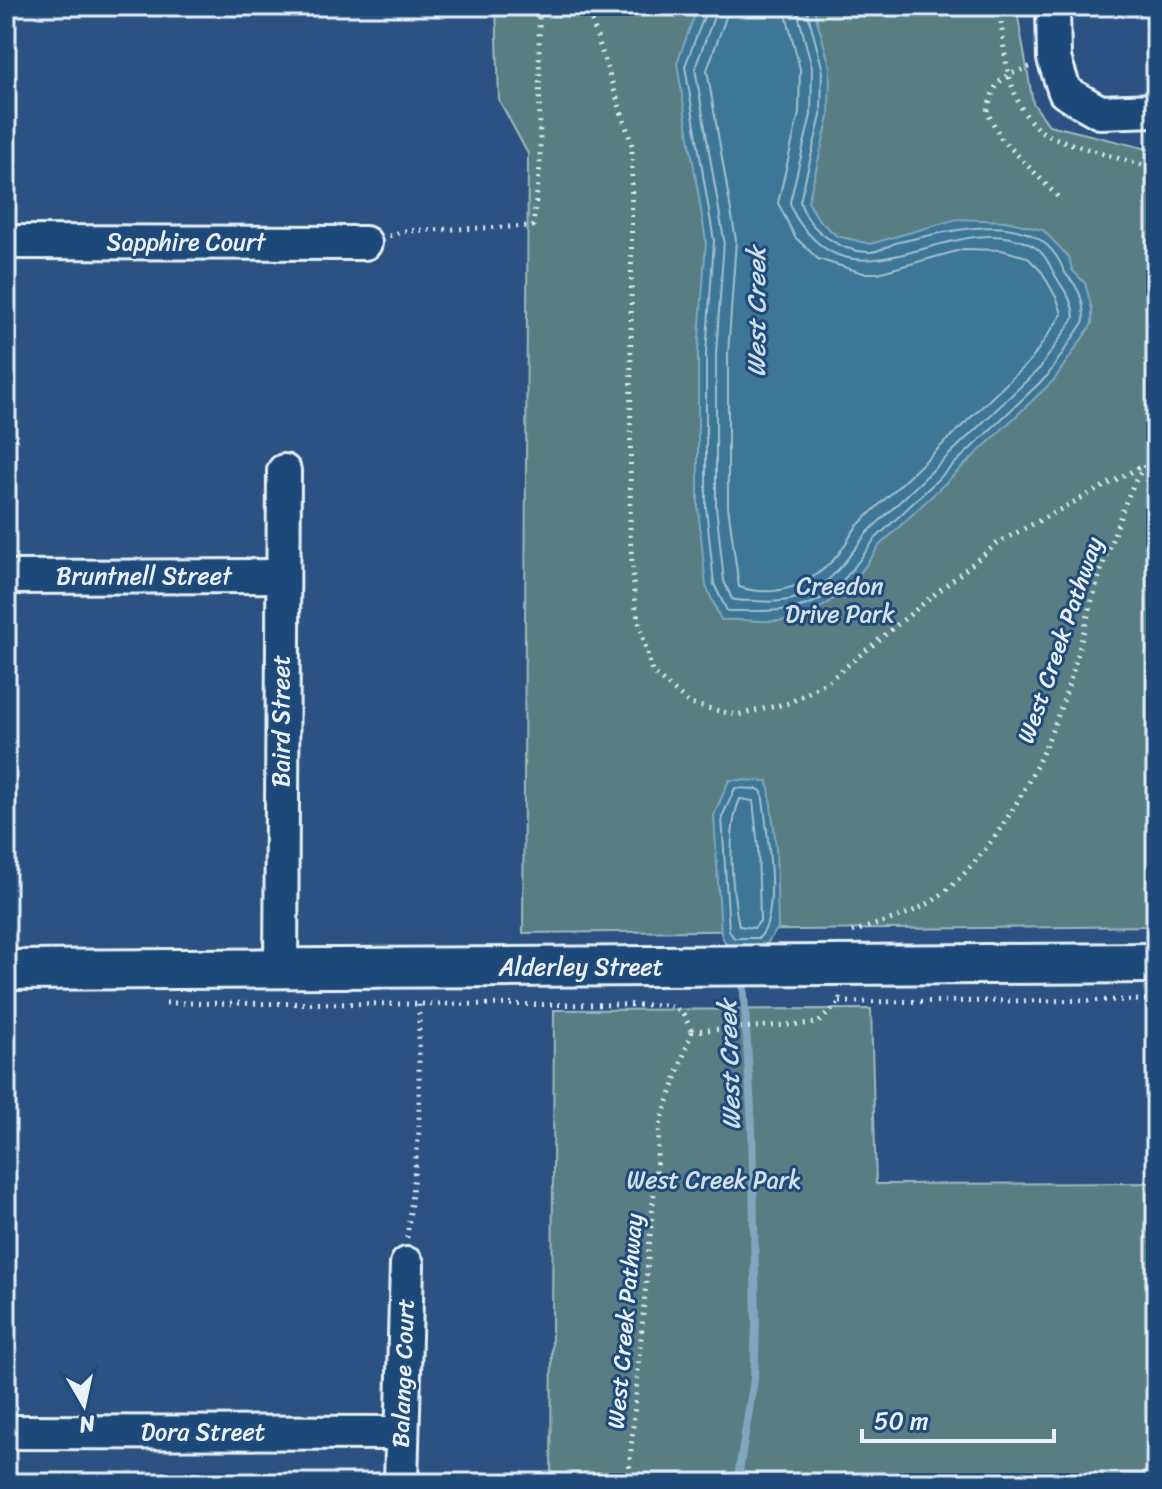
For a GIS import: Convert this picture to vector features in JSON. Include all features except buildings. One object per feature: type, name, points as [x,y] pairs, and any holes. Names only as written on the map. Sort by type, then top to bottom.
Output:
[{"type":"street","points":[[1053,6],[1054,59],[1065,92],[1100,112],[1156,110]]},
{"type":"street","name":"Sapphire Court","points":[[6,242],[365,243]]},
{"type":"street","name":"Baird Street","points":[[281,970],[284,471]]},
{"type":"street","name":"Bruntnell Street","points":[[6,577],[282,576]]},
{"type":"street","name":"Alderley Street","points":[[6,970],[1156,963]]},
{"type":"street","name":"Balange Court","points":[[401,1483],[407,1264]]},
{"type":"street","name":"Dora Street","points":[[6,1432],[400,1433]]},
{"type":"path","points":[[365,243],[404,231],[533,226],[540,166],[539,6]]},
{"type":"path","points":[[587,6],[632,145],[630,533],[635,606],[652,672],[690,704],[737,715],[789,703],[827,682],[999,542],[1142,466],[1156,455]]},
{"type":"path","points":[[1010,73],[994,85],[987,112],[1001,138],[1060,199]]},
{"type":"path","name":"West Creek Pathway","points":[[840,1002],[841,964],[852,932],[939,897],[987,848],[1035,769],[1065,696],[1098,578],[1142,466]]},
{"type":"path","points":[[150,1003],[668,1005],[682,1012],[692,1031],[818,1023],[840,1002],[1156,1000]]},
{"type":"path","points":[[407,1264],[407,1224],[419,1131],[419,1004]]},
{"type":"path","name":"West Creek Pathway","points":[[628,1483],[660,1125],[692,1031]]},
{"type":"green space","name":"Creedon Drive Park","points":[[496,6],[1016,6],[1033,103],[1049,125],[1156,151],[1156,926],[523,933],[528,154],[499,100]]},
{"type":"green space","name":"West Creek Park","points":[[871,1009],[876,1184],[1156,1183],[1156,1483],[551,1483],[554,1010]]},
{"type":"water","points":[[703,6],[813,6],[830,66],[829,117],[808,202],[819,220],[837,236],[870,244],[957,219],[1006,221],[1043,230],[1069,257],[1072,270],[1085,283],[1092,309],[1092,324],[1054,380],[879,546],[849,585],[824,606],[795,618],[778,621],[721,620],[706,586],[698,507],[698,354],[706,241],[677,63],[694,17]]},
{"type":"water","points":[[729,780],[768,781],[776,846],[778,928],[765,946],[727,946],[721,934],[714,815]]},
{"type":"waterway","name":"West Creek","points":[[737,1483],[754,1379],[756,1324],[752,1127],[743,977]]}]
